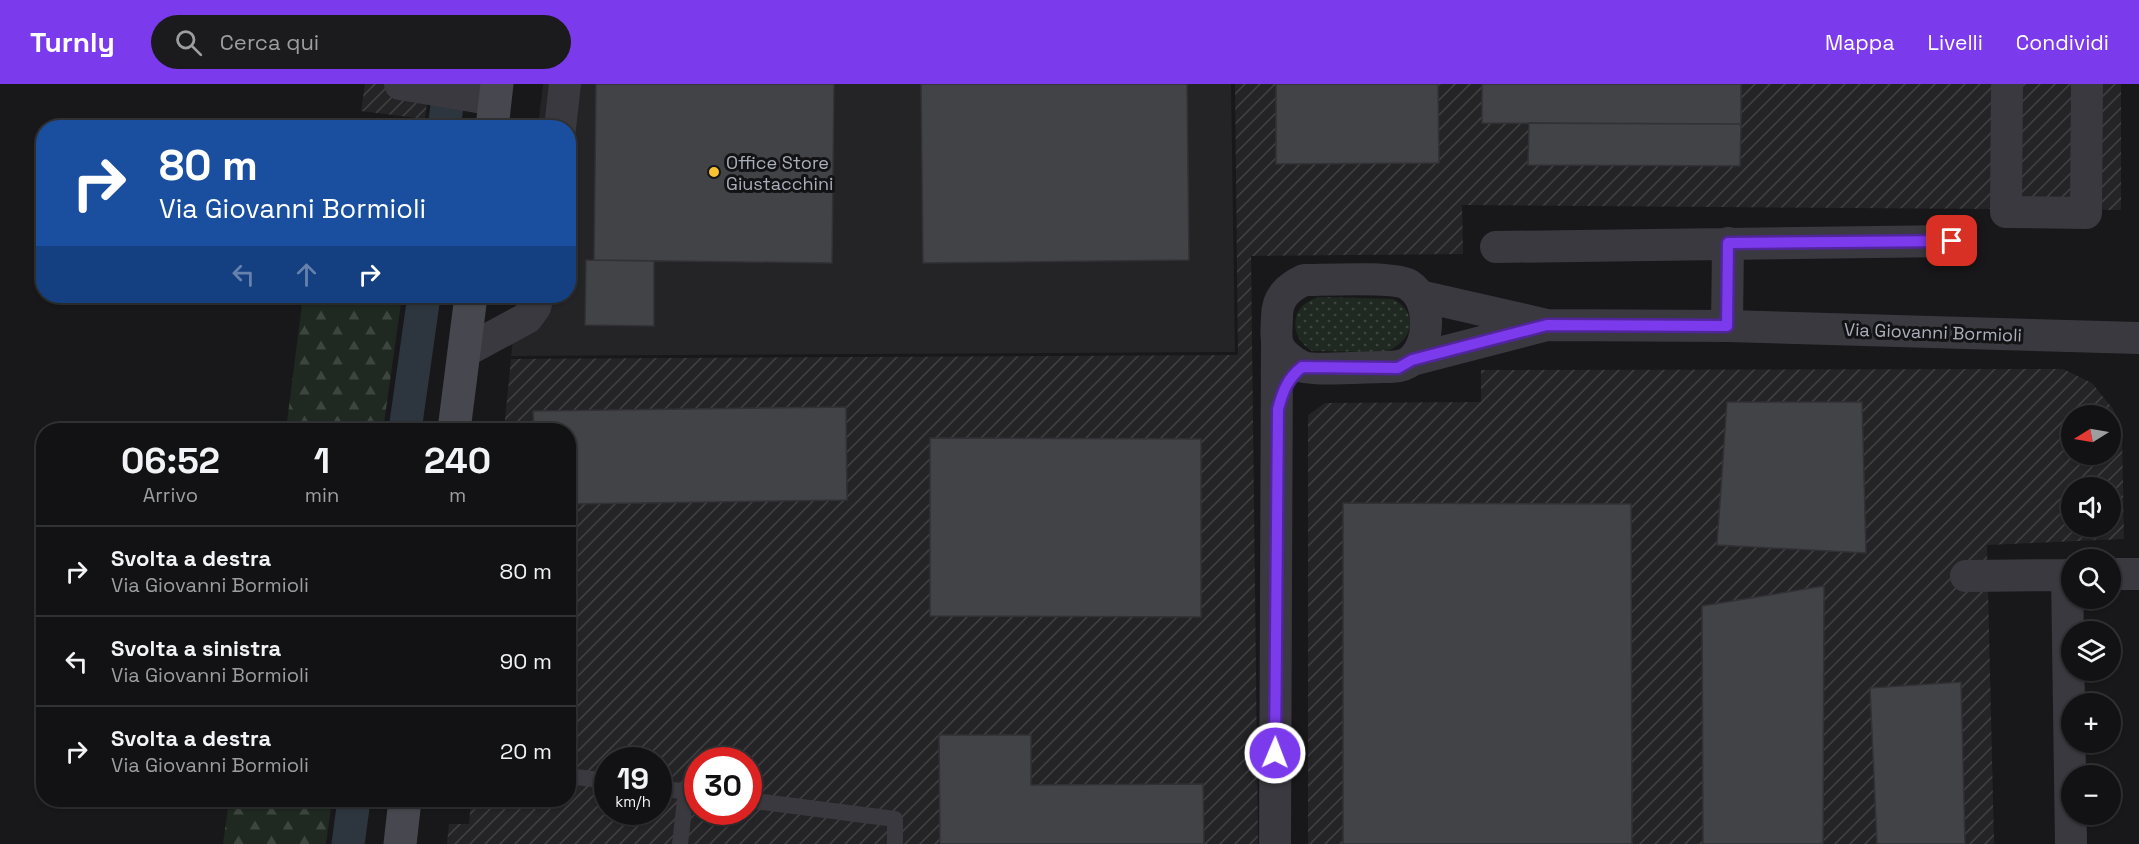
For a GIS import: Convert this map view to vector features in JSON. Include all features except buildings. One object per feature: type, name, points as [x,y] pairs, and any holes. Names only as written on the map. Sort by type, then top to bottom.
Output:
[{"type":"main road","points":[[455,423],[470,303]]},
{"type":"main road","points":[[400,844],[404,807]]},
{"type":"street","points":[[561,120],[565,84]]},
{"type":"street","points":[[2007,84],[2006,212],[2075,213],[2086,213],[2087,84]]},
{"type":"street","points":[[406,85],[462,94],[494,104]]},
{"type":"street","points":[[1496,247],[1952,241]]},
{"type":"street","points":[[1727,326],[1728,243]]},
{"type":"street","name":"Via Giovanni Bormioli","points":[[1275,844],[1277,307],[1282,295],[1291,286],[1304,280],[1392,280],[1408,284],[1420,296],[1547,325],[1727,326],[2139,338]]},
{"type":"street","points":[[1412,360],[1423,342],[1426,317],[1420,296]]},
{"type":"street","points":[[464,352],[527,318],[536,303]]},
{"type":"street","name":"Via Giovanni Bormioli","points":[[1278,409],[1283,389],[1291,376],[1302,367],[1398,368],[1412,360],[1547,325]]},
{"type":"street","points":[[1277,343],[1287,358],[1302,367]]},
{"type":"street","points":[[2121,574],[2139,574]]},
{"type":"street","points":[[1966,576],[2061,575]]},
{"type":"street","points":[[2069,609],[2071,844]]},
{"type":"lane","points":[[576,777],[594,779]]},
{"type":"lane","points":[[762,802],[895,819],[895,844]]},
{"type":"lane","points":[[680,844],[684,825]]},
{"type":"shaded area","points":[[365,84],[429,84],[425,119],[361,111]]},
{"type":"shaded area","points":[[543,84],[1231,84],[1235,352],[511,356],[517,303],[576,303],[576,120],[539,120]]},
{"type":"shaded area","points":[[1235,84],[2121,84],[2121,210],[1462,205],[1463,254],[1251,256],[1258,844],[447,844],[449,824],[469,824],[470,807],[576,807],[576,423],[505,423],[511,359],[1238,355]]},
{"type":"shaded area","points":[[2063,369],[2092,383],[2110,405],[2061,405],[2061,465],[2121,465],[2121,431],[2124,539],[1987,545],[1994,844],[1308,844],[1308,415],[1325,403],[1481,402],[1481,370]]},
{"type":"green space","points":[[1320,297],[1393,299],[1407,312],[1410,328],[1401,342],[1384,352],[1312,351],[1298,337],[1295,321],[1303,306],[1310,300]]},
{"type":"green space","points":[[302,303],[401,303],[384,423],[287,423]]},
{"type":"green space","points":[[228,807],[331,807],[326,844],[223,844]]},
{"type":"waterway","points":[[445,120],[450,84]]},
{"type":"waterway","points":[[406,423],[423,303]]},
{"type":"waterway","points":[[348,844],[353,807]]},
{"type":"place","name":"Office Store Giustacchini","points":[[714,172]]},
{"type":"route","points":[[1275,753],[1278,409],[1283,389],[1291,376],[1302,367],[1398,368],[1412,360],[1547,325],[1727,326],[1728,243],[1952,241]]}]
